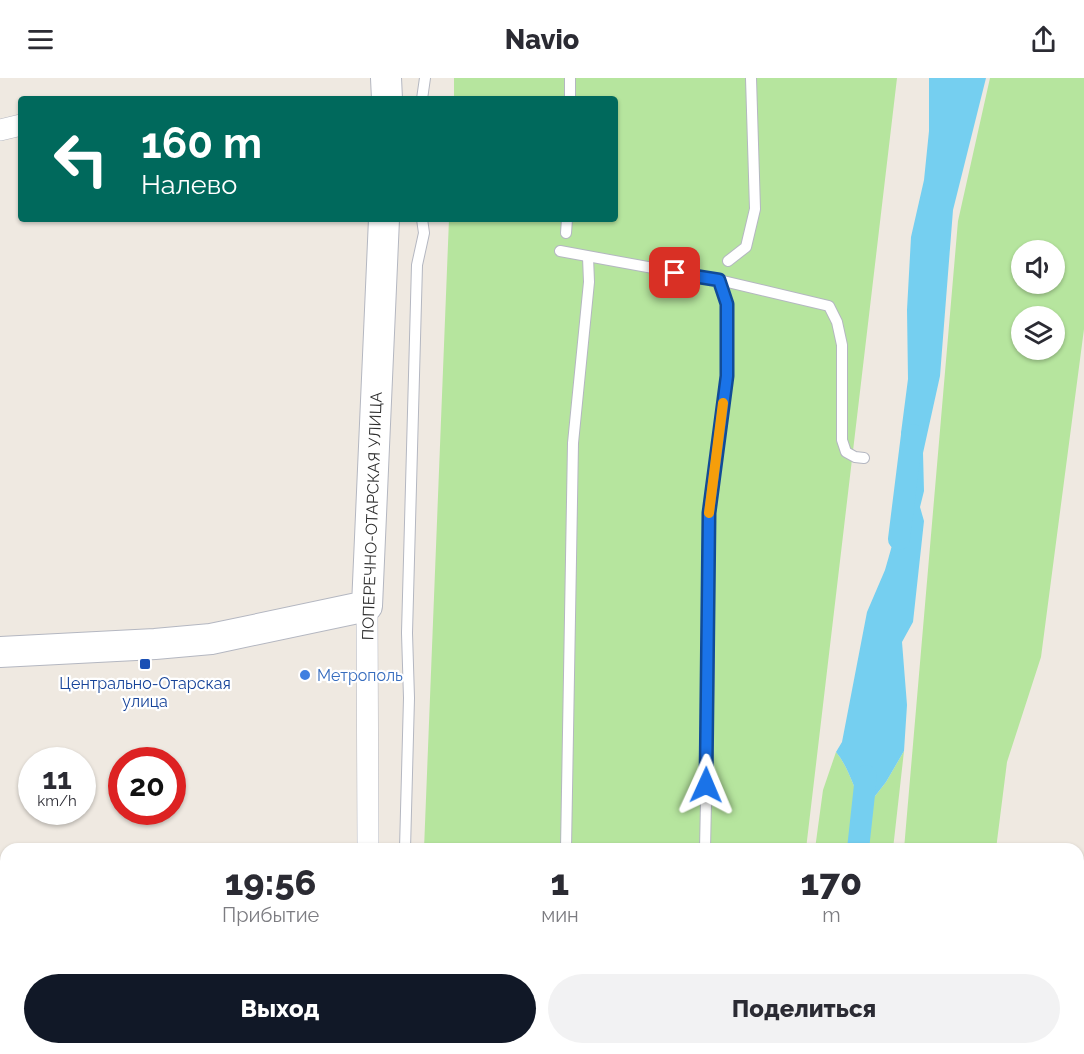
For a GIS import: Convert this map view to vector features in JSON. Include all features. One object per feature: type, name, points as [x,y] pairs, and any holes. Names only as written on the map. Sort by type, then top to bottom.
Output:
[{"type":"street","points":[[387,78],[387,96]]},
{"type":"street","points":[[0,130],[18,126]]},
{"type":"street","name":"ПОПЕРЕЧНО-ОТАРСКАЯ УЛИЦА","points":[[368,843],[367,606],[384,222]]},
{"type":"street","points":[[0,652],[211,639],[367,606]]},
{"type":"lane","points":[[422,96],[425,78]]},
{"type":"lane","points":[[570,78],[570,96]]},
{"type":"lane","points":[[728,261],[746,247],[755,209],[751,78]]},
{"type":"lane","points":[[405,843],[409,698],[406,633],[417,265],[424,233],[422,222]]},
{"type":"lane","points":[[566,233],[567,222]]},
{"type":"lane","points":[[560,251],[719,280],[829,306],[837,322],[842,345],[842,440],[846,452],[855,457],[864,458]]},
{"type":"lane","points":[[566,843],[573,443],[589,282],[588,257]]},
{"type":"lane","points":[[705,843],[709,513],[727,376],[727,304],[719,280]]},
{"type":"green space","points":[[454,78],[897,78],[807,843],[424,843],[449,222],[618,222],[618,96],[454,96]]},
{"type":"green space","points":[[990,78],[1084,78],[1084,329],[1041,657],[1007,762],[997,843],[905,843],[958,221]]},
{"type":"green space","points":[[904,751],[894,843],[816,843],[823,790],[836,752],[865,809],[886,782]]},
{"type":"water","points":[[929,78],[986,78],[953,210],[940,376],[923,453],[924,491],[920,507],[924,521],[913,622],[902,642],[907,705],[904,751],[886,782],[865,809],[836,752],[842,742],[867,612],[885,570],[907,493],[910,467],[901,433],[908,379],[907,310],[911,237],[924,180],[929,131]]},
{"type":"waterway","points":[[899,539],[912,435]]},
{"type":"waterway","points":[[859,843],[866,776]]},
{"type":"slow traffic","points":[[709,513],[723,403]]},
{"type":"place","name":"Центрально-Отарская улица","points":[[145,664]]},
{"type":"place","name":"Метрополь","points":[[305,675]]},
{"type":"route","points":[[675,273],[719,280],[727,304],[727,376],[709,513],[706,785]]}]
